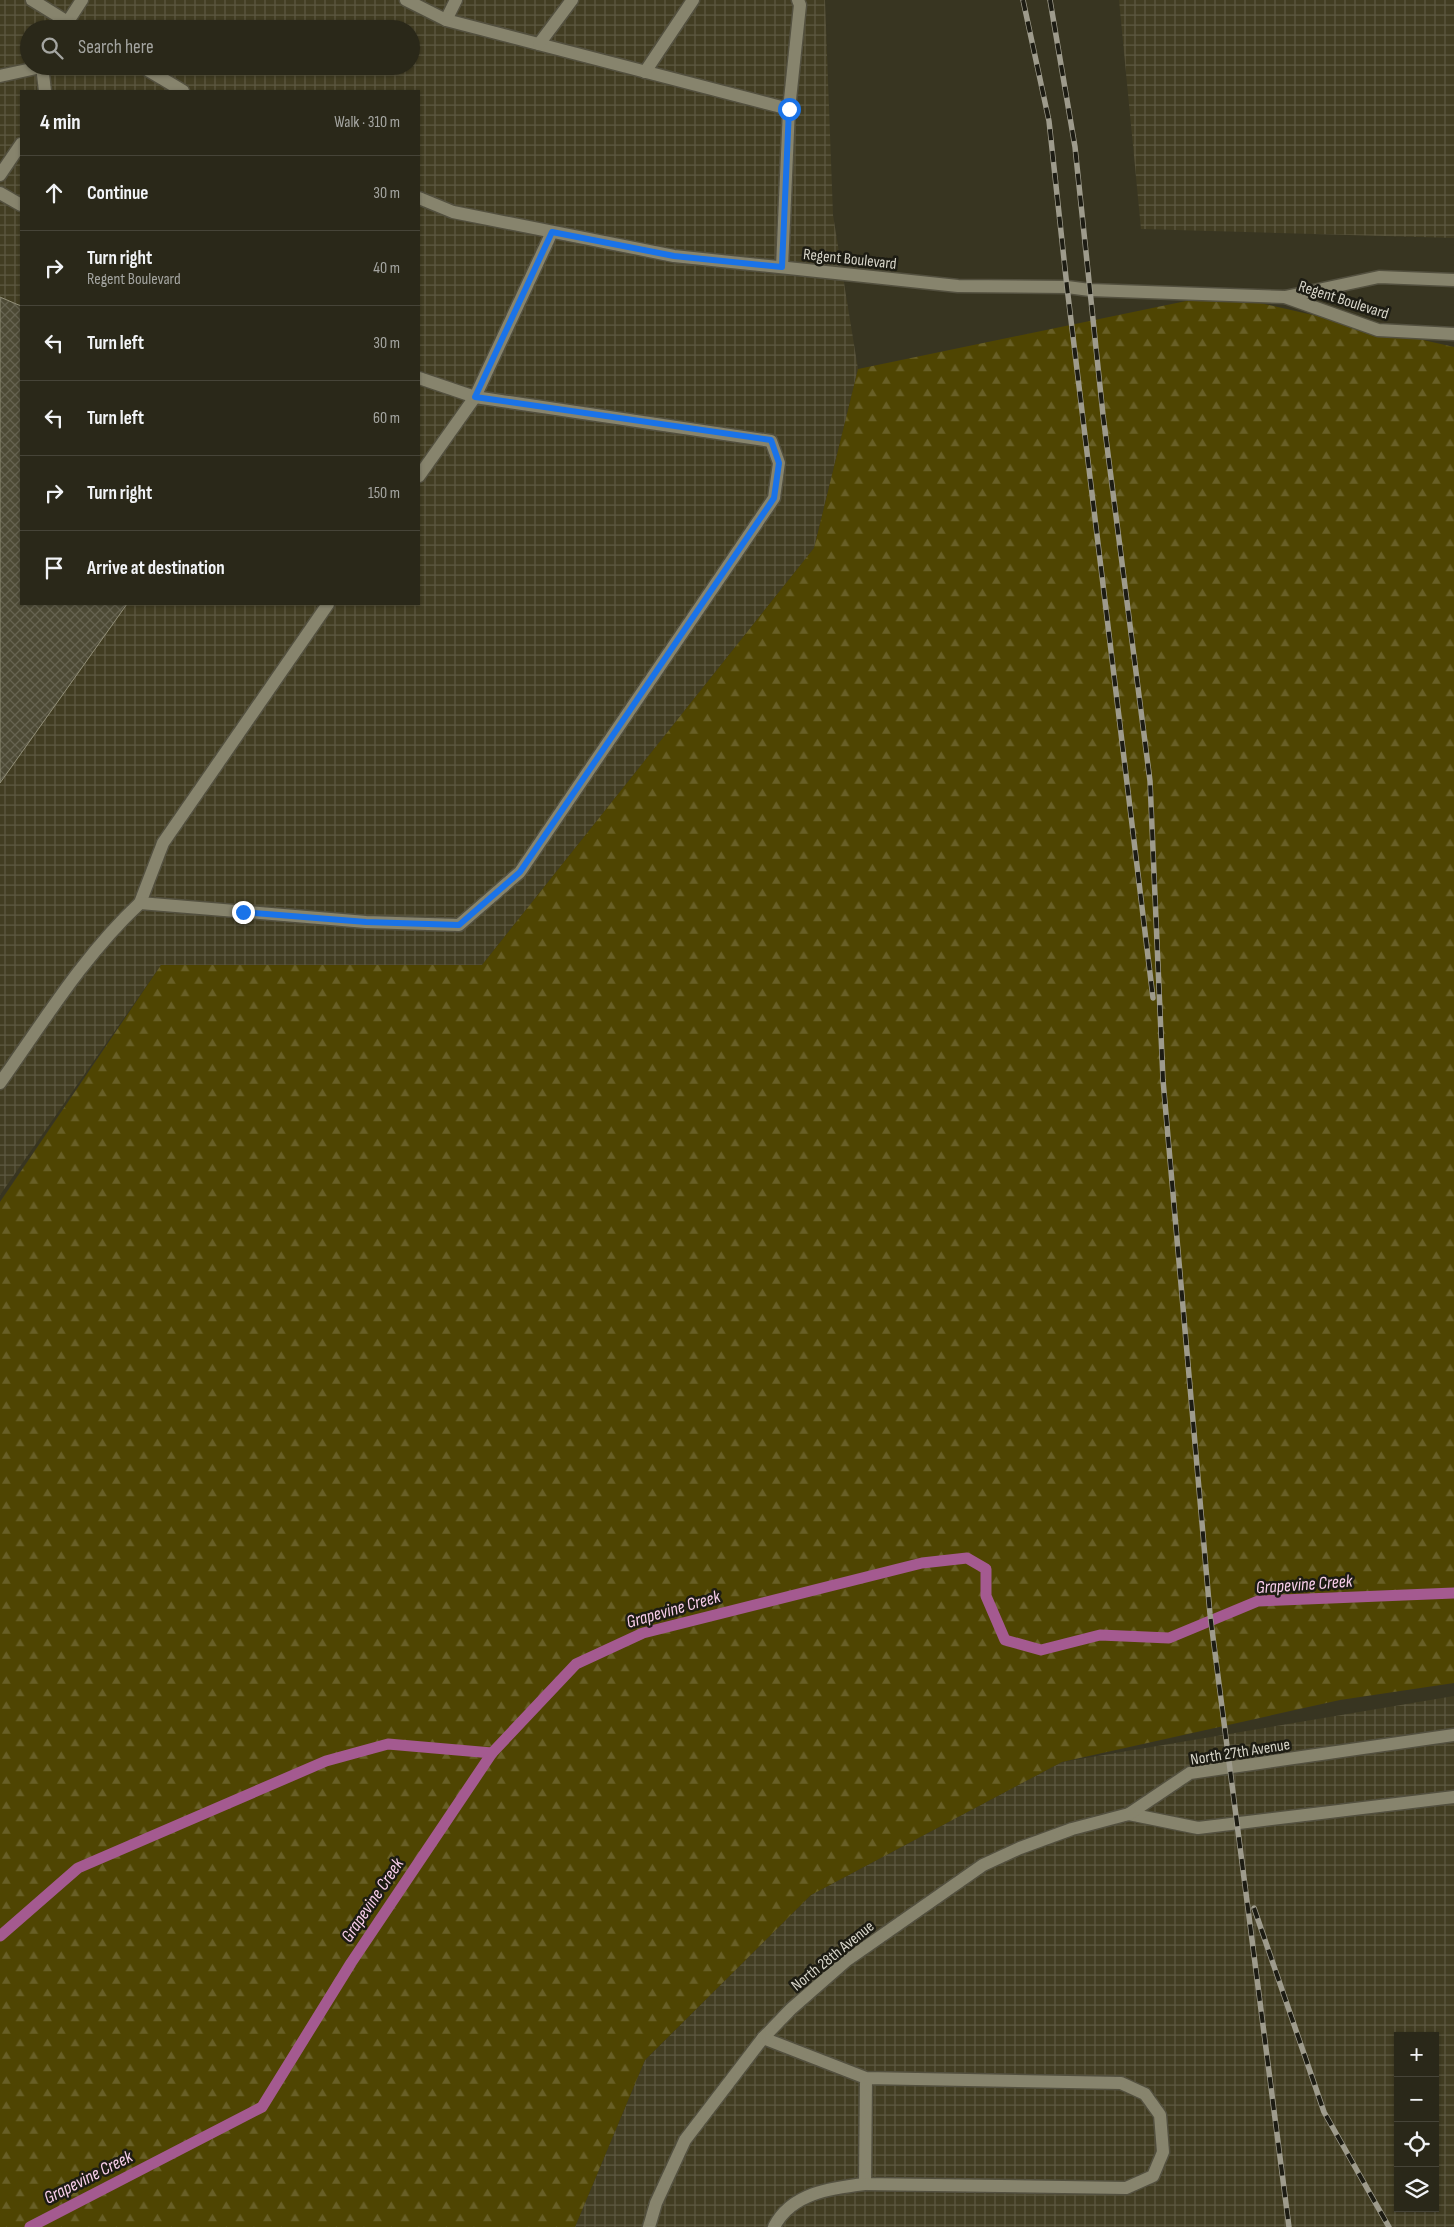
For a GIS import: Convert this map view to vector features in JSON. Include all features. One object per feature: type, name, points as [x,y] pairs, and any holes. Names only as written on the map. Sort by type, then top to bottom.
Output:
[{"type":"street","points":[[32,0],[58,20]]},
{"type":"street","points":[[68,20],[82,0]]},
{"type":"street","points":[[406,0],[446,20],[789,109]]},
{"type":"street","points":[[446,20],[456,0]]},
{"type":"street","points":[[539,44],[572,0]]},
{"type":"street","points":[[645,72],[693,0]]},
{"type":"street","points":[[782,267],[789,109],[800,5],[798,0]]},
{"type":"street","points":[[0,76],[20,71]]},
{"type":"street","points":[[43,75],[45,90]]},
{"type":"street","points":[[156,75],[180,90]]},
{"type":"street","points":[[0,175],[20,145]]},
{"type":"street","points":[[0,193],[20,204]]},
{"type":"street","name":"Regent Boulevard","points":[[420,198],[453,212],[674,256],[958,286],[1067,287],[1090,290],[1284,297],[1380,277],[1454,280]]},
{"type":"street","points":[[420,475],[475,397],[552,232]]},
{"type":"street","name":"Regent Boulevard","points":[[1284,297],[1378,330],[1454,334]]},
{"type":"street","points":[[140,903],[366,922],[459,925],[520,872],[774,498],[779,463],[771,440],[475,397],[420,378]]},
{"type":"street","points":[[0,1083],[80,970],[112,929],[140,903],[163,843],[327,605]]},
{"type":"street","name":"North 27th Avenue","points":[[1129,1814],[1190,1773],[1454,1735]]},
{"type":"street","points":[[1129,1814],[1198,1828],[1454,1797]]},
{"type":"street","name":"North 28th Avenue","points":[[649,2227],[656,2203],[685,2140],[763,2038],[791,2009],[848,1960],[983,1865],[1020,1848],[1072,1829],[1129,1814]]},
{"type":"street","points":[[763,2038],[866,2078],[1121,2083],[1146,2094],[1160,2115],[1163,2152],[1152,2176],[1126,2188],[865,2184],[809,2194],[779,2217],[774,2227]]},
{"type":"street","points":[[865,2184],[866,2078]]},
{"type":"shaded area","points":[[0,0],[825,0],[833,215],[858,369],[814,548],[482,965],[161,965],[0,1195]]},
{"type":"shaded area","points":[[1119,0],[1454,0],[1454,238],[1141,229]]},
{"type":"shaded area","points":[[1454,1696],[1454,2227],[575,2227],[645,2060],[811,1895],[1062,1762]]},
{"type":"green space","points":[[1220,294],[1454,347],[1454,1683],[1340,1700],[1062,1762],[811,1895],[645,2060],[575,2227],[0,2227],[0,1202],[161,965],[482,965],[814,548],[858,369]]},
{"type":"building","points":[[0,297],[20,306],[20,605],[126,605],[0,783]]},
{"type":"waterway","name":"Grapevine Creek","points":[[30,2227],[262,2107],[351,1963],[492,1753],[576,1664],[643,1633],[922,1563],[967,1558],[986,1569],[986,1596],[1005,1640],[1041,1650],[1100,1635],[1169,1638],[1258,1601],[1454,1593]]},
{"type":"waterway","points":[[0,1936],[78,1868],[326,1761],[388,1744],[492,1753]]},
{"type":"railway","points":[[1023,0],[1049,121],[1067,287],[1153,998]]},
{"type":"railway","points":[[1050,0],[1075,147],[1103,415],[1150,781],[1163,1080],[1210,1614],[1289,2227]]},
{"type":"railway","points":[[1254,1908],[1324,2112],[1389,2227]]},
{"type":"route","points":[[243,912],[366,922],[459,925],[520,872],[774,498],[779,463],[771,440],[475,397],[552,232],[674,256],[782,267],[789,109]]}]
